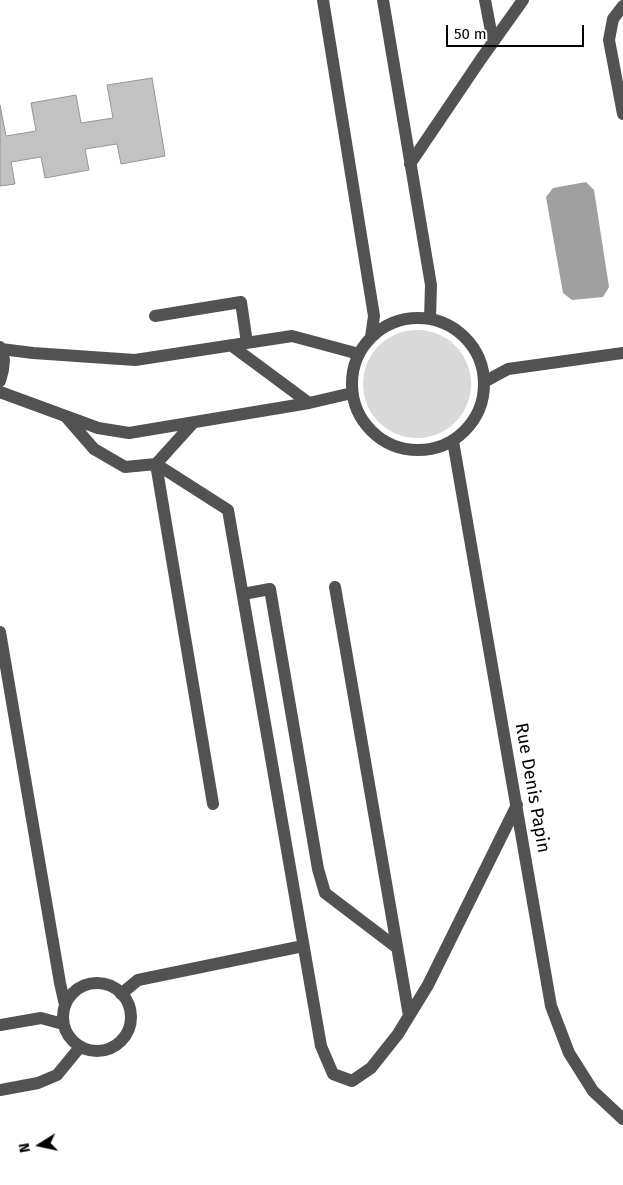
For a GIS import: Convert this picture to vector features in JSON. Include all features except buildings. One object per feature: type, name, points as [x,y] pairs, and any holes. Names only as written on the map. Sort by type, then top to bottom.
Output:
[{"type":"street","points":[[323,0],[374,316],[371,337]]},
{"type":"street","points":[[383,0],[431,285],[430,319]]},
{"type":"street","points":[[485,0],[493,42]]},
{"type":"street","points":[[410,164],[523,0]]},
{"type":"street","points":[[623,6],[613,19],[609,40],[623,114]]},
{"type":"street","points":[[156,316],[241,302],[247,343]]},
{"type":"street","points":[[409,319],[430,319],[451,327],[468,341],[479,360],[484,382],[481,405],[470,426],[452,441],[432,450],[410,451],[389,444],[371,432],[358,414],[352,393],[352,373],[359,354],[371,337],[388,325],[409,319]]},
{"type":"street","points":[[0,381],[4,370],[1,348],[33,353],[135,360],[292,336],[359,354]]},
{"type":"street","points":[[232,346],[309,403]]},
{"type":"street","points":[[484,382],[508,369],[623,352]]},
{"type":"street","points":[[0,392],[98,428],[129,433],[309,403],[352,393]]},
{"type":"street","points":[[67,418],[94,449],[125,467],[156,464],[228,510],[321,1046],[333,1074],[352,1082],[371,1068],[398,1034],[428,985],[517,805]]},
{"type":"street","points":[[156,464],[194,422]]},
{"type":"street","name":"Rue Denis Papin","points":[[452,441],[551,1006],[568,1053],[593,1091],[623,1119]]},
{"type":"street","points":[[156,464],[213,804]]},
{"type":"street","points":[[335,587],[409,1016]]},
{"type":"street","points":[[243,594],[270,589],[324,893],[396,947]]},
{"type":"street","points":[[0,632],[58,973],[66,1005]]},
{"type":"street","points":[[121,994],[138,980],[303,946]]},
{"type":"street","points":[[95,984],[114,988],[121,994],[127,1002],[130,1011],[130,1021],[128,1030],[116,1045],[98,1051],[80,1047],[72,1041],[64,1024],[63,1014],[70,996],[86,985],[95,984]]},
{"type":"street","points":[[0,1025],[41,1018],[64,1024]]},
{"type":"street","points":[[0,1090],[38,1083],[57,1075],[80,1047]]},
{"type":"shaded area","points":[[586,182],[594,190],[609,287],[603,297],[572,300],[563,293],[546,197],[553,188]]},
{"type":"shaded area","points":[[417,330],[438,334],[455,346],[467,363],[471,384],[467,405],[455,422],[438,434],[417,438],[396,434],[379,422],[367,405],[363,384],[367,363],[379,346],[396,334]]}]
